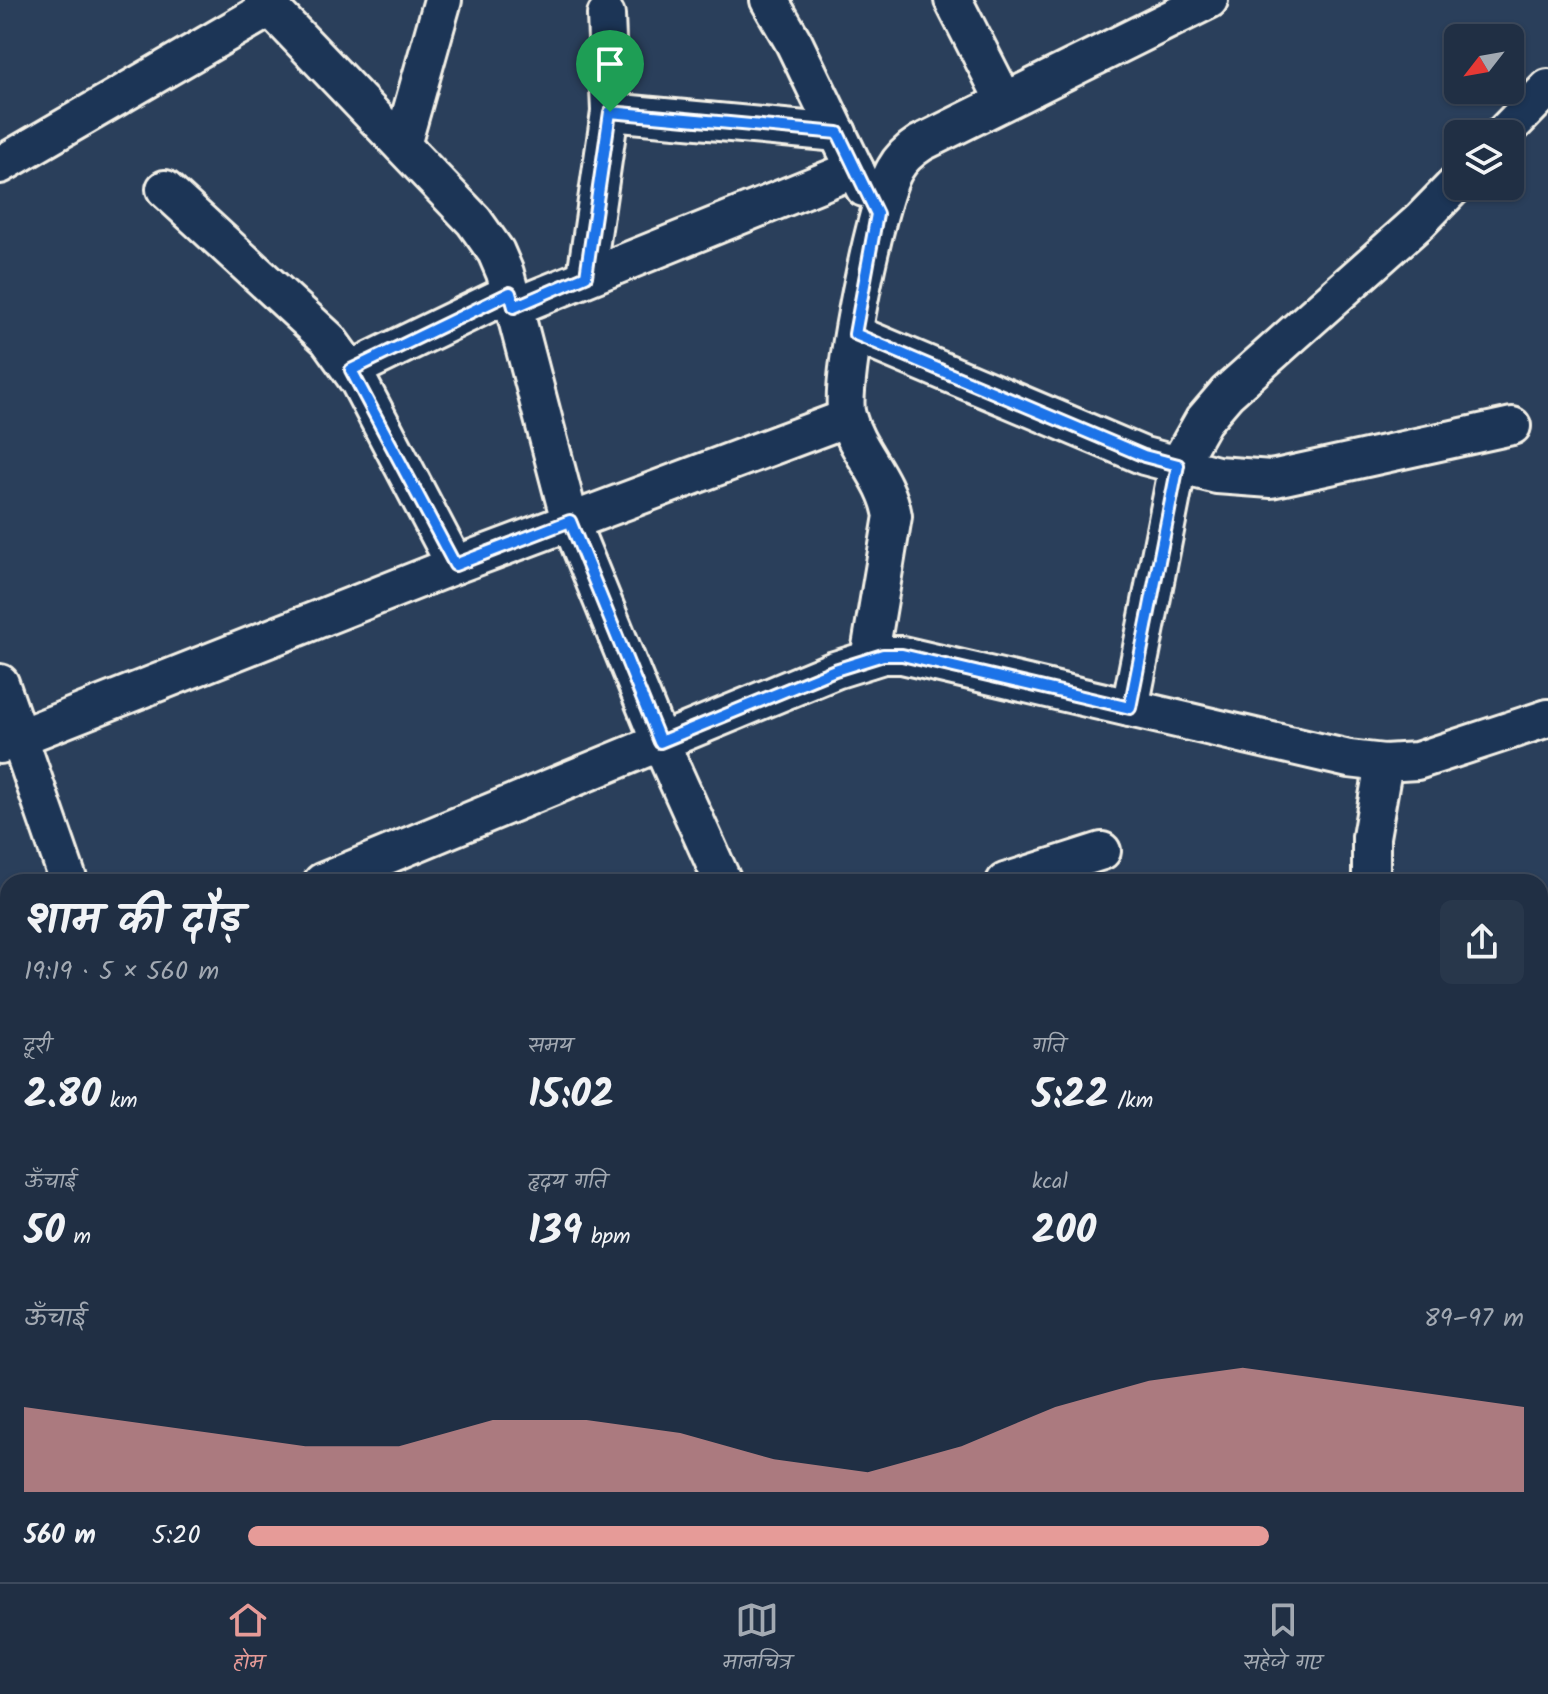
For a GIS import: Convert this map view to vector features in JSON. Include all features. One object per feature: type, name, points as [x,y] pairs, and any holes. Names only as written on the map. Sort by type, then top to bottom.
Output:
[{"type":"street","points":[[402,145],[443,0]]},
{"type":"street","points":[[769,0],[794,43],[877,214]]},
{"type":"street","points":[[953,0],[1004,100]]},
{"type":"street","points":[[869,659],[893,516],[889,495],[847,418],[846,391],[877,214],[895,167],[921,143],[1209,0]]},
{"type":"street","points":[[0,165],[266,4],[487,235],[505,273],[570,521],[660,742],[719,874]]},
{"type":"street","points":[[586,276],[610,112],[606,15]]},
{"type":"street","points":[[1517,120],[1548,88]]},
{"type":"street","points":[[610,112],[838,133]]},
{"type":"street","points":[[351,370],[512,300],[586,276],[855,169]]},
{"type":"street","points":[[165,189],[328,339],[351,370],[455,565]]},
{"type":"street","points":[[1130,708],[1178,465],[1203,421],[1227,393],[1444,196]]},
{"type":"street","points":[[855,334],[1144,456],[1217,475],[1271,479],[1512,426]]},
{"type":"street","points":[[10,742],[455,565],[847,418]]},
{"type":"street","points":[[341,874],[835,670],[883,655],[902,655],[1349,759],[1384,763],[1417,761],[1548,718]]},
{"type":"street","points":[[0,683],[10,742],[66,874]]},
{"type":"street","points":[[1371,874],[1371,837],[1384,763]]},
{"type":"street","points":[[1051,874],[1102,851]]},
{"type":"route","points":[[610,112],[838,133],[877,214],[855,334],[1144,456],[1178,465],[1130,708],[902,655],[883,655],[835,670],[660,742],[570,521],[455,565],[351,370],[510,293],[514,307],[586,276],[610,112]]}]
